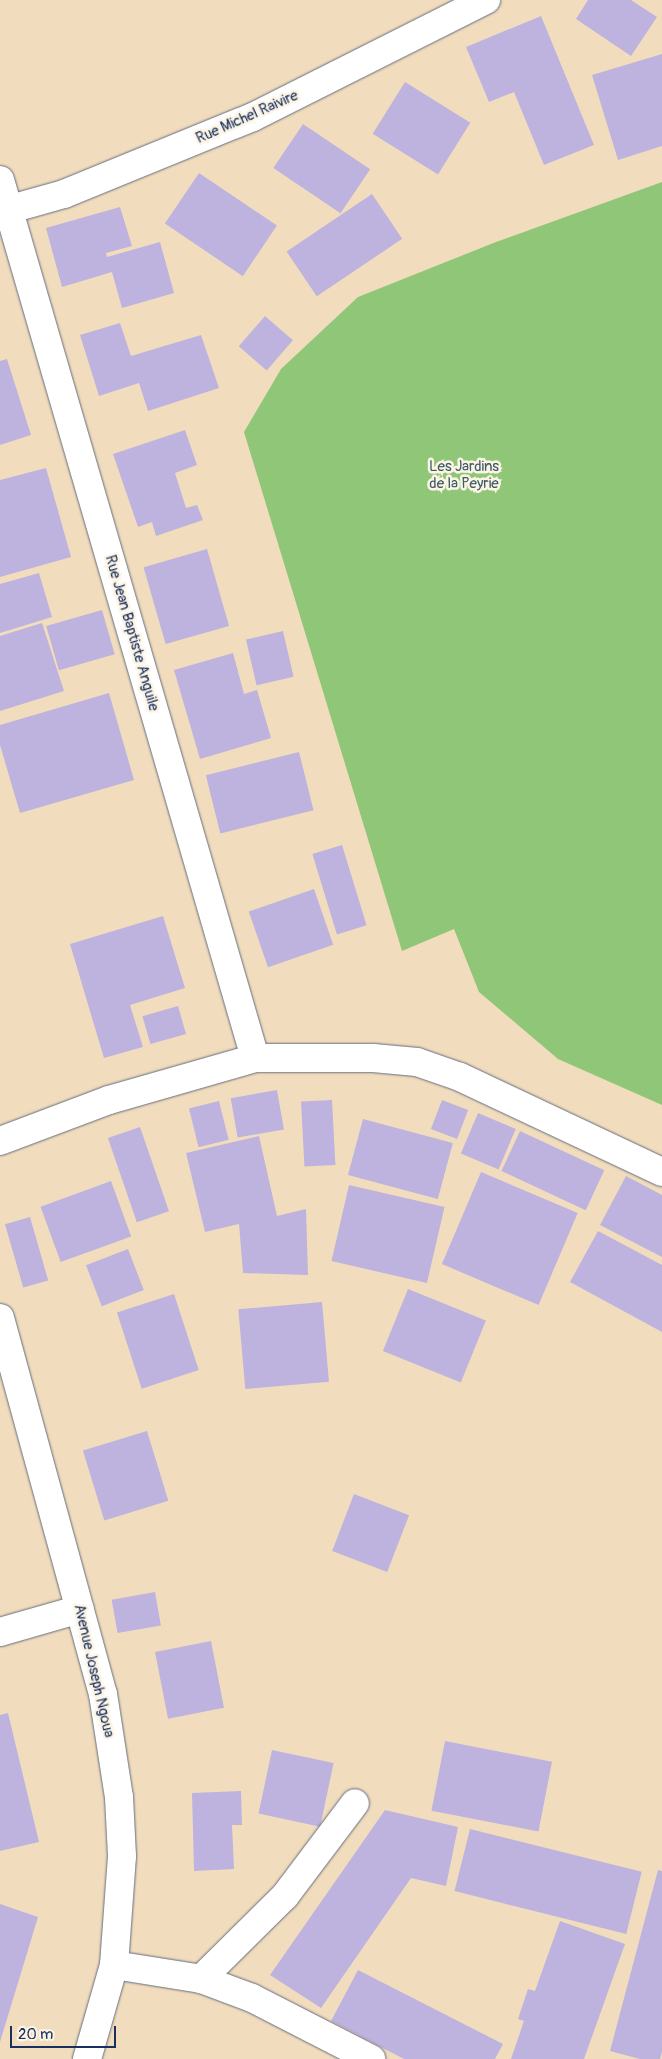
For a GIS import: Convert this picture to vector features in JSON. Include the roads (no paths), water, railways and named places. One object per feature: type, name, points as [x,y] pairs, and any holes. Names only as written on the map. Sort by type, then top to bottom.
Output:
[{"type":"street","name":"Rue Michel Raivire","points":[[4,210],[64,194],[253,117],[486,0]]},
{"type":"street","name":"Rue Jean Baptiste Anguile","points":[[0,180],[4,210],[255,1058]]},
{"type":"street","points":[[0,1141],[109,1100],[255,1058],[373,1058],[418,1062],[460,1077],[662,1172]]},
{"type":"street","name":"Avenue Joseph Ngoua","points":[[0,1318],[103,1694],[119,1797],[122,1856],[114,1965],[87,2059]]},
{"type":"street","points":[[0,1632],[80,1608]]},
{"type":"street","points":[[201,1980],[285,1896],[355,1803]]},
{"type":"street","points":[[114,1965],[201,1980],[252,1998],[371,2059]]},
{"type":"park label","name":"Les Jardins de la Peyrie","points":[[464,474]]}]
